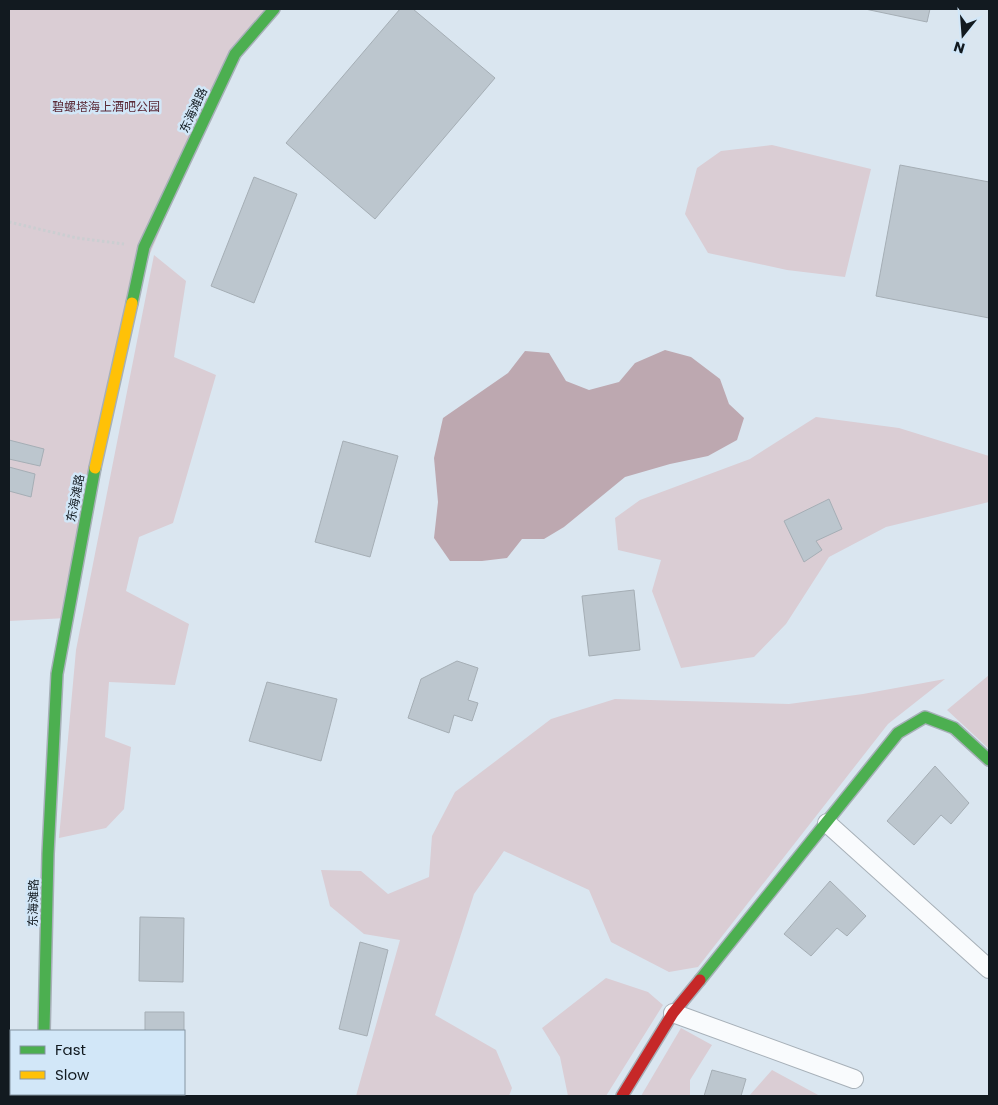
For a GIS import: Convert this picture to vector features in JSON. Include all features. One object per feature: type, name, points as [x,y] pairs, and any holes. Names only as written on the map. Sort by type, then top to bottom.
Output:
[{"type":"main road","name":"东海滩路","points":[[44,1030],[48,854],[57,674],[90,489],[144,246],[235,54],[274,9]]},
{"type":"main road","points":[[622,1096],[673,1012],[898,733],[925,717],[954,728],[989,760]]},
{"type":"street","points":[[827,823],[989,970]]},
{"type":"street","points":[[673,1012],[854,1080]]},
{"type":"path","points":[[9,222],[77,238],[144,246]]},
{"type":"green space","name":"碧螺塔海上酒吧公园","points":[[9,9],[274,9],[235,54],[135,289],[67,618],[9,621]]},
{"type":"green space","points":[[772,145],[871,169],[845,277],[787,270],[708,253],[685,214],[697,168],[721,151]]},
{"type":"green space","points":[[154,255],[186,281],[174,357],[216,375],[173,523],[139,537],[126,591],[189,624],[175,685],[109,682],[105,737],[131,747],[124,809],[106,828],[59,838],[76,650]]},
{"type":"green space","points":[[816,417],[899,428],[989,456],[989,502],[886,527],[829,557],[786,624],[754,657],[681,668],[652,591],[661,560],[618,550],[615,518],[640,500],[750,459]]},
{"type":"green space","points":[[989,675],[989,749],[947,710]]},
{"type":"green space","points":[[945,679],[888,724],[698,967],[669,972],[611,942],[589,890],[504,851],[474,894],[435,1015],[496,1050],[512,1088],[509,1096],[356,1096],[400,940],[364,934],[330,906],[321,870],[361,871],[388,894],[429,877],[432,836],[455,792],[551,719],[615,699],[789,704],[863,694]]},
{"type":"green space","points":[[606,978],[648,992],[663,1005],[606,1096],[568,1096],[560,1057],[542,1028]]},
{"type":"green space","points":[[681,1028],[712,1045],[690,1080],[690,1096],[641,1096]]},
{"type":"green space","points":[[772,1070],[820,1096],[749,1096]]},
{"type":"shaded area","points":[[665,350],[691,357],[720,379],[729,404],[744,418],[737,440],[708,456],[670,464],[625,477],[564,527],[544,539],[522,539],[507,558],[482,561],[450,561],[434,538],[438,502],[434,458],[443,418],[508,373],[525,351],[549,353],[566,381],[589,390],[619,382],[635,363]]},
{"type":"building","points":[[400,9],[413,9],[495,78],[375,219],[286,143]]},
{"type":"building","points":[[865,9],[930,9],[927,22]]},
{"type":"building","points":[[900,165],[989,182],[989,318],[876,296]]},
{"type":"building","points":[[254,177],[297,194],[254,303],[211,286]]},
{"type":"building","points":[[9,440],[44,449],[40,466],[9,459]]},
{"type":"building","points":[[343,441],[398,456],[370,557],[315,542]]},
{"type":"building","points":[[9,467],[35,474],[31,497],[9,491]]},
{"type":"building","points":[[829,499],[842,529],[816,541],[822,550],[804,562],[784,521]]},
{"type":"building","points":[[634,590],[640,650],[589,656],[582,596]]},
{"type":"building","points":[[457,661],[478,668],[468,700],[478,703],[472,721],[454,715],[449,733],[408,718],[421,679]]},
{"type":"building","points":[[267,682],[337,699],[321,761],[249,741]]},
{"type":"building","points":[[935,766],[969,803],[951,824],[941,815],[914,845],[887,821]]},
{"type":"building","points":[[830,881],[866,916],[847,936],[837,928],[811,956],[784,934]]},
{"type":"building","points":[[140,917],[184,918],[183,982],[139,981]]},
{"type":"building","points":[[360,942],[388,950],[367,1036],[339,1029]]},
{"type":"building","points":[[145,1012],[184,1012],[184,1030],[145,1030]]},
{"type":"building","points":[[712,1070],[746,1079],[741,1096],[704,1096]]},
{"type":"building","points":[[146,1095],[184,1095],[184,1096]]},
{"type":"traffic: fast","points":[[132,303],[144,247],[235,54],[274,9]]},
{"type":"traffic: fast","points":[[44,1030],[48,854],[57,674],[95,468]]},
{"type":"traffic: fast","points":[[700,980],[898,733],[925,717],[954,728],[989,760]]},
{"type":"traffic: slow","points":[[95,468],[132,303]]},
{"type":"traffic: jam","points":[[622,1096],[673,1013],[700,980]]}]
